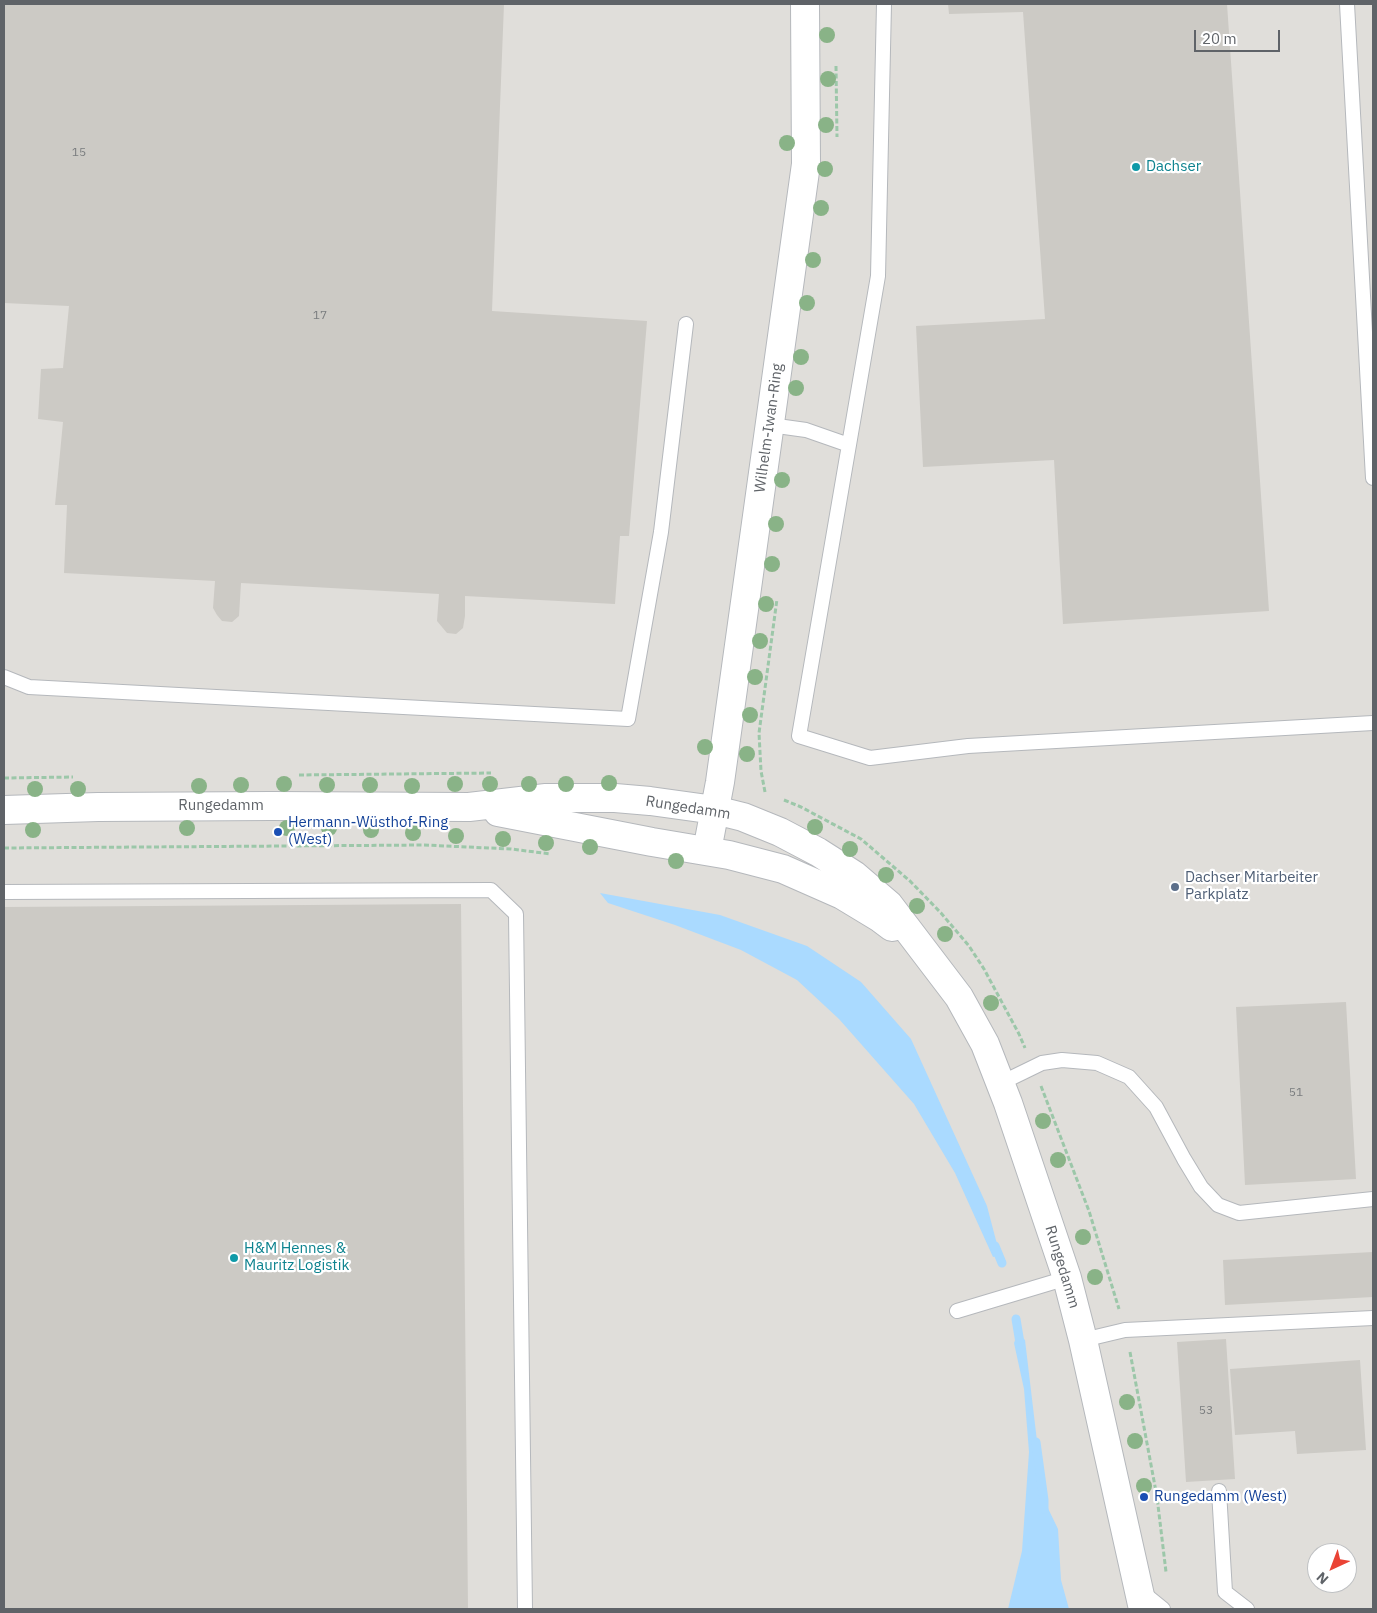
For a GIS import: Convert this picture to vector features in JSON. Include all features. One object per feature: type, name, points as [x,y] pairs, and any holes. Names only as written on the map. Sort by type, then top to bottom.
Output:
[{"type":"street","name":"Wilhelm-Iwan-Ring","points":[[707,851],[720,782],[806,164],[806,4]]},
{"type":"street","name":"Rungedamm","points":[[4,810],[98,807],[469,807],[546,798],[606,798],[650,801],[715,810],[743,817],[780,832],[818,852],[854,875],[889,905],[959,997],[974,1021],[1001,1083],[1024,1146],[1067,1278],[1083,1340],[1141,1599]]},
{"type":"street","name":"Rungedamm","points":[[469,807],[729,854],[783,869],[842,896],[880,918],[921,948]]},
{"type":"lane","points":[[884,4],[878,276],[799,736],[870,758],[968,746],[1373,723]]},
{"type":"lane","points":[[1347,4],[1373,478]]},
{"type":"lane","points":[[4,677],[29,687],[628,719],[661,532],[686,324]]},
{"type":"lane","points":[[770,425],[806,430],[849,444]]},
{"type":"lane","points":[[4,892],[491,890],[516,914],[526,1609]]},
{"type":"lane","points":[[1001,1083],[1042,1062],[1062,1060],[1096,1063],[1129,1077],[1156,1107],[1201,1187],[1218,1205],[1239,1213],[1373,1198]]},
{"type":"lane","points":[[957,1311],[1067,1278]]},
{"type":"lane","points":[[1083,1340],[1125,1330],[1373,1318]]},
{"type":"lane","points":[[1220,1490],[1225,1592],[1246,1609]]},
{"type":"lane","points":[[1141,1599],[1163,1609]]},
{"type":"path","points":[[290,775],[496,773]]},
{"type":"path","points":[[4,778],[81,777]]},
{"type":"path","points":[[720,782],[765,792],[774,796]]},
{"type":"path","points":[[783,800],[816,814],[861,839],[910,881],[969,946],[984,969],[1019,1034],[1089,1211],[1125,1330],[1158,1497],[1167,1581]]},
{"type":"path","points":[[4,848],[424,845],[511,849],[558,855]]},
{"type":"shaded area","points":[[4,4],[1373,4],[1373,1609],[4,1609]]},
{"type":"water","points":[[600,893],[720,915],[807,946],[861,982],[911,1039],[987,1206],[999,1256],[993,1257],[955,1173],[914,1104],[839,1019],[797,980],[741,950],[675,925],[608,903]]},
{"type":"water","points":[[1018,1333],[1025,1340],[1044,1500],[1058,1529],[1061,1580],[1069,1609],[1008,1609],[1022,1551],[1029,1452],[1024,1389],[1014,1343]]},
{"type":"building","points":[[4,4],[504,4],[492,311],[647,321],[629,536],[620,536],[615,604],[465,596],[463,628],[456,634],[447,633],[437,621],[439,594],[241,583],[239,616],[232,622],[222,621],[213,608],[215,581],[64,573],[67,505],[55,505],[63,422],[38,419],[41,369],[63,368],[69,306],[4,303]]},
{"type":"building","name":"Dachser","points":[[948,4],[1227,4],[1269,611],[1063,624],[1054,460],[923,467],[916,326],[1045,319],[1023,12],[949,14]]},
{"type":"building","name":"H&M Hennes & Mauritz Logistik","points":[[461,904],[468,1609],[4,1609],[4,907]]},
{"type":"building","points":[[1346,1002],[1356,1179],[1245,1185],[1236,1007]]},
{"type":"building","points":[[1373,1252],[1373,1297],[1225,1305],[1223,1260]]},
{"type":"building","points":[[1226,1339],[1235,1479],[1186,1482],[1177,1342]]},
{"type":"building","points":[[1360,1360],[1366,1450],[1297,1454],[1295,1431],[1235,1435],[1230,1369]]},
{"type":"waterway","points":[[995,1246],[1002,1263]]},
{"type":"waterway","points":[[1016,1319],[1020,1343]]},
{"type":"waterway","points":[[1036,1442],[1044,1509]]},
{"type":"place","name":"Dachser","points":[[1136,167]]},
{"type":"place","name":"Hermann-Wüsthof-Ring (West)","points":[[278,832]]},
{"type":"place","name":"Dachser Mitarbeiter Parkplatz","points":[[1175,887]]},
{"type":"place","name":"H&M Hennes & Mauritz Logistik","points":[[234,1258]]},
{"type":"place","name":"Rungedamm (West)","points":[[1144,1497]]}]
